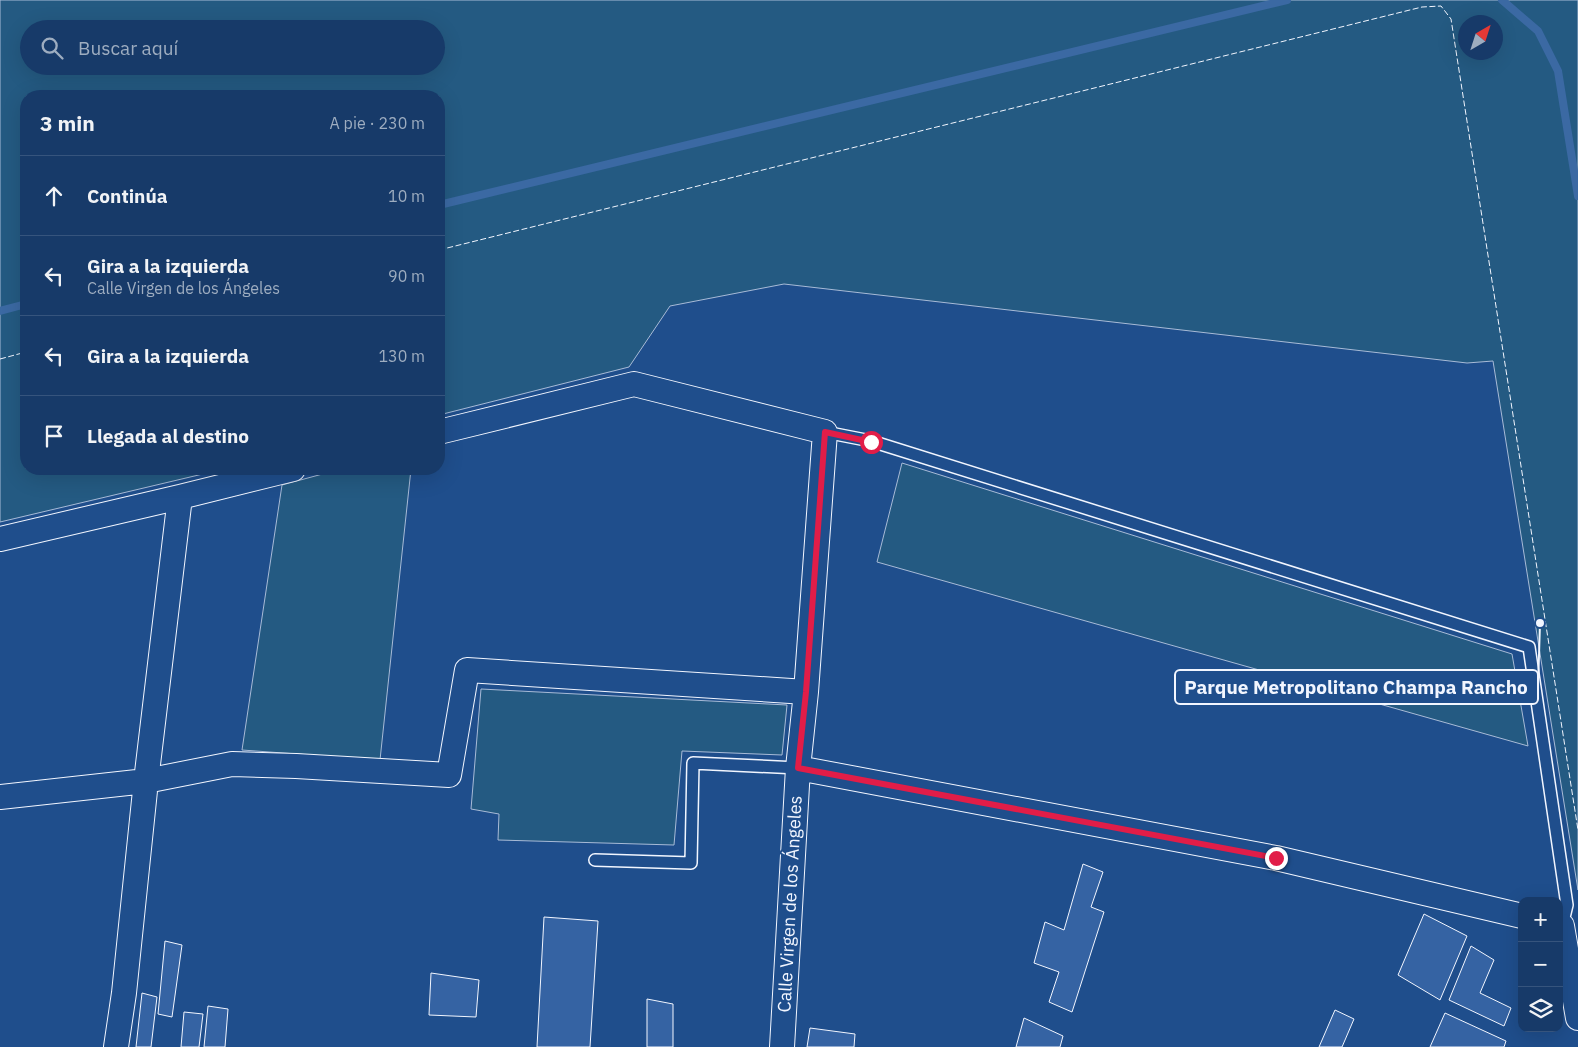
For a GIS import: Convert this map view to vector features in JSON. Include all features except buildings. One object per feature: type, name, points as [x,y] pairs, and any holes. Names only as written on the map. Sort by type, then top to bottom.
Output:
[{"type":"street","points":[[445,431],[634,384],[825,432]]},
{"type":"street","name":"Calle Virgen de los Ángeles","points":[[782,1047],[798,768],[806,692],[825,432]]},
{"type":"street","points":[[0,539],[269,475]]},
{"type":"street","points":[[116,1047],[124,993],[146,781],[180,497]]},
{"type":"street","points":[[0,797],[146,781],[232,764],[449,775],[467,670],[806,692]]},
{"type":"street","points":[[798,768],[1276,858],[1518,915]]},
{"type":"street","points":[[1563,941],[1578,1018]]},
{"type":"lane","points":[[825,432],[871,442],[1529,647],[1568,905],[1563,918]]},
{"type":"lane","points":[[595,860],[691,863],[692,763],[798,768]]},
{"type":"shaded area","points":[[0,0],[1578,0],[1578,890],[1493,361],[1467,363],[784,284],[670,306],[629,367],[445,413],[445,90],[20,90],[20,475],[199,475],[0,522]]},
{"type":"shaded area","points":[[902,463],[1512,654],[1528,746],[877,562]]},
{"type":"shaded area","points":[[319,475],[410,475],[380,760],[242,750],[282,485]]},
{"type":"shaded area","points":[[481,689],[787,705],[782,755],[682,751],[674,845],[498,840],[499,814],[471,809]]},
{"type":"waterway","points":[[445,204],[1287,0]]},
{"type":"waterway","points":[[1502,0],[1538,31],[1558,71],[1578,196]]},
{"type":"waterway","points":[[0,311],[20,306]]},
{"type":"fence","points":[[445,249],[1422,7],[1441,6],[1451,19],[1578,830]]},
{"type":"fence","points":[[0,359],[20,354]]},
{"type":"place","name":"Parque Metropolitano Champa Rancho","points":[[1540,623]]},
{"type":"route","points":[[871,442],[825,432],[806,692],[798,768],[1276,858]]}]
